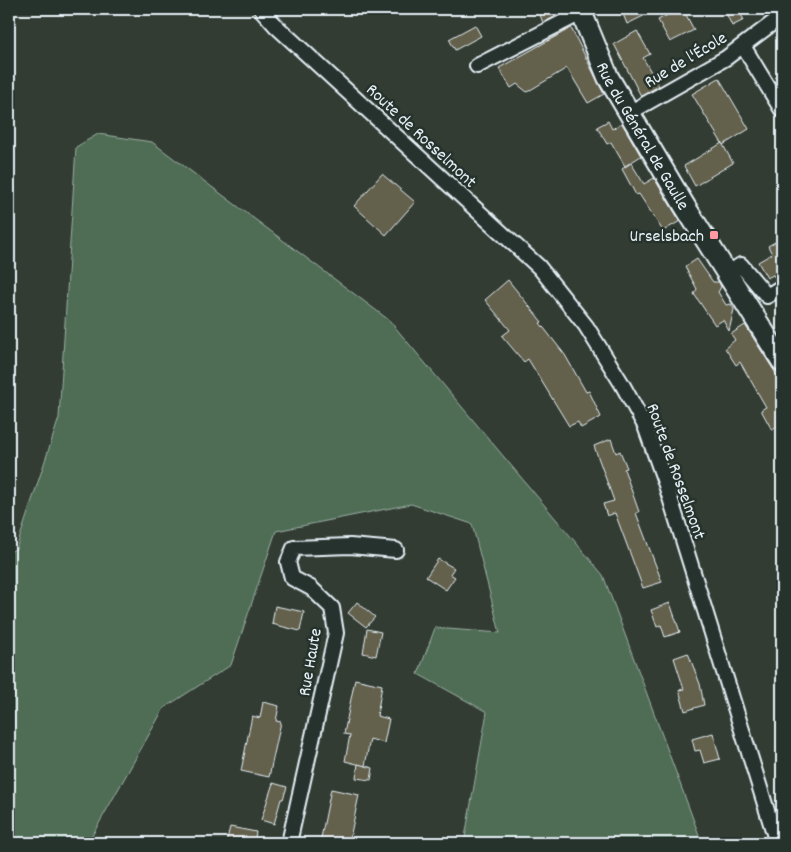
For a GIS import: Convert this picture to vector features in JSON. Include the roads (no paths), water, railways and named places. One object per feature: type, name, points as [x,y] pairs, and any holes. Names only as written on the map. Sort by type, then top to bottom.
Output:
[{"type":"main road","name":"Rue du Général de Gaulle","points":[[581,11],[608,77],[782,361]]},
{"type":"street","name":"Route de Rosselmont","points":[[262,9],[276,26],[539,267],[586,326],[622,384],[644,426],[666,485],[777,843]]},
{"type":"street","points":[[477,66],[581,11]]},
{"type":"street","name":"Rue de l'École","points":[[629,113],[744,46],[782,16]]},
{"type":"street","points":[[744,46],[782,110]]},
{"type":"street","points":[[727,274],[740,266],[767,296],[782,287]]},
{"type":"street","name":"Rue Haute","points":[[289,843],[336,633],[332,608],[311,588],[292,578],[288,562],[294,548],[350,546],[396,550]]},
{"type":"place","name":"Urselsbach","points":[[714,235]]}]
